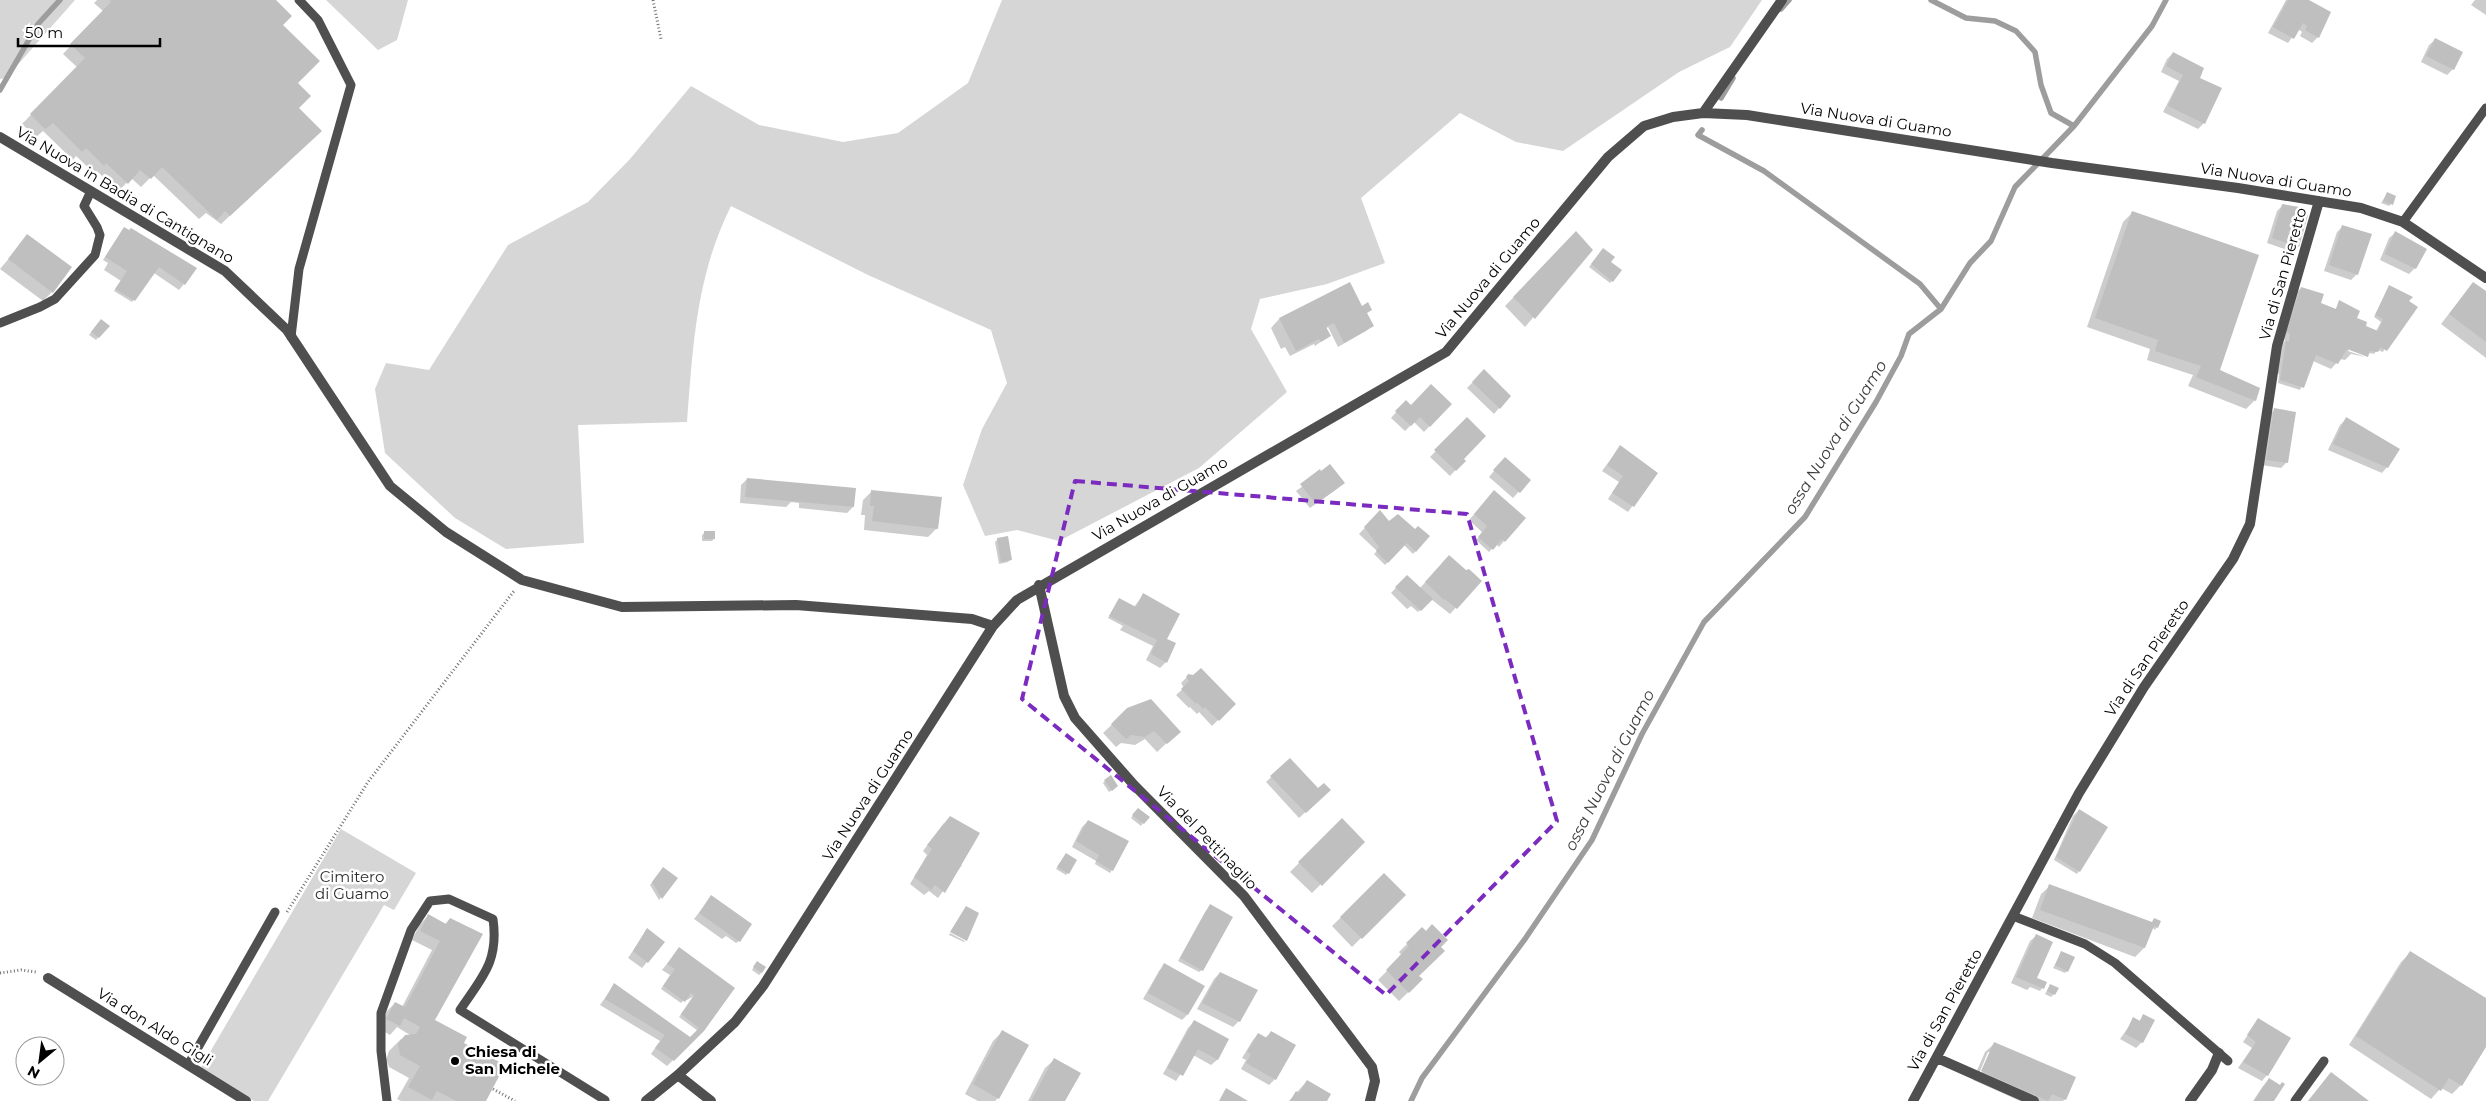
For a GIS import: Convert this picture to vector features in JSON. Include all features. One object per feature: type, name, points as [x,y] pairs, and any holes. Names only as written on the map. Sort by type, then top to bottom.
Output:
[{"type":"street","points":[[1703,113],[1782,0]]},
{"type":"street","name":"Via Nuova di Guamo","points":[[646,1101],[678,1075],[735,1022],[763,986],[993,626],[1017,600],[1039,585],[1446,352],[1608,157],[1644,126],[1673,117],[1703,113],[1747,115],[2023,159],[2361,208],[2403,222],[2486,278]]},
{"type":"street","name":"Via Nuova in Badia di Cantignano","points":[[0,136],[225,271],[287,330],[390,486],[446,532],[522,580],[622,607],[796,605],[972,619],[993,626]]},
{"type":"street","name":"Via di San Pieretto","points":[[1913,1101],[2084,785],[2144,687],[2233,559],[2250,524],[2276,346],[2320,201]]},
{"type":"street","name":"Via del Pettinaglio","points":[[1039,585],[1064,696],[1075,718],[1134,785],[1244,896],[1372,1067],[1374,1081],[1370,1101]]},
{"type":"street","name":"Via don Aldo Gigli","points":[[48,978],[246,1101]]},
{"type":"street","points":[[2190,1101],[2212,1070],[2219,1053]]},
{"type":"street","points":[[1937,1058],[2034,1101]]},
{"type":"street","points":[[678,1075],[711,1101]]},
{"type":"lane","points":[[291,337],[299,269],[351,85],[318,20],[299,0]]},
{"type":"lane","points":[[2403,222],[2486,108]]},
{"type":"lane","points":[[0,322],[40,307],[55,299],[95,255],[100,235],[84,206],[92,191]]},
{"type":"lane","points":[[387,1101],[380,1051],[381,1012],[411,930],[430,901],[449,899],[493,919],[496,937],[490,964],[460,1010],[605,1100]]},
{"type":"lane","points":[[188,1065],[275,912]]},
{"type":"lane","points":[[2013,916],[2085,944],[2115,963],[2228,1061]]},
{"type":"lane","points":[[2295,1101],[2324,1061]]},
{"type":"path","points":[[653,0],[661,39]]},
{"type":"path","points":[[275,912],[286,913],[291,910],[368,782],[522,580]]},
{"type":"path","points":[[0,973],[21,970],[41,972],[48,978]]},
{"type":"path","points":[[492,1088],[515,1101]]},
{"type":"highlighted area","points":[[1075,481],[1467,514],[1557,821],[1386,995],[1022,699]]},
{"type":"green space","points":[[0,0],[75,0],[6,78],[0,79]]},
{"type":"green space","points":[[326,0],[408,0],[397,40],[378,50]]},
{"type":"green space","points":[[1002,0],[1762,0],[1730,47],[1679,72],[1563,151],[1516,142],[1460,113],[1361,198],[1385,263],[1327,284],[1260,299],[1251,329],[1287,392],[1199,468],[1059,541],[1017,530],[985,536],[963,485],[982,429],[1007,383],[991,330],[868,275],[731,206],[719,232],[703,285],[694,339],[687,422],[578,425],[584,543],[506,549],[455,518],[385,453],[375,389],[386,363],[429,370],[508,245],[588,202],[630,159],[691,86],[759,125],[843,142],[898,133],[968,83]]},
{"type":"green space","name":"Cimitero di Guamo","points":[[341,829],[416,873],[394,910],[384,905],[268,1101],[254,1101],[200,1069]]},
{"type":"building","points":[[109,0],[276,0],[292,16],[283,25],[320,61],[298,83],[311,96],[299,108],[322,131],[230,216],[225,211],[217,220],[162,167],[151,179],[140,170],[128,184],[106,163],[104,166],[86,148],[82,152],[53,123],[45,129],[30,114],[85,58],[70,44],[111,2]]},
{"type":"building","points":[[2288,0],[2309,0],[2331,12],[2319,38],[2305,30],[2307,26],[2303,23],[2294,39],[2273,27]]},
{"type":"building","points":[[2435,38],[2463,52],[2454,70],[2426,56]]},
{"type":"building","points":[[2173,52],[2204,68],[2200,78],[2222,88],[2205,124],[2168,106],[2183,75],[2166,66]]},
{"type":"building","points":[[2387,192],[2396,196],[2393,205],[2383,201]]},
{"type":"building","points":[[2282,204],[2305,208],[2307,212],[2308,215],[2299,247],[2272,238]]},
{"type":"building","points":[[2132,211],[2259,255],[2220,370],[2260,388],[2256,401],[2196,377],[2201,366],[2155,351],[2158,340],[2095,318]]},
{"type":"building","points":[[2342,225],[2372,234],[2358,275],[2329,265]]},
{"type":"building","points":[[124,227],[129,230],[131,228],[197,268],[185,285],[159,267],[135,301],[115,289],[127,271],[105,257]]},
{"type":"building","points":[[1576,231],[1593,250],[1535,319],[1513,297]]},
{"type":"building","points":[[2395,231],[2427,249],[2416,269],[2385,254]]},
{"type":"building","points":[[27,234],[72,267],[53,293],[8,259]]},
{"type":"building","points":[[1603,248],[1615,257],[1611,262],[1622,270],[1613,282],[1591,264]]},
{"type":"building","points":[[1350,282],[1362,306],[1368,302],[1372,310],[1367,313],[1374,326],[1344,343],[1334,323],[1326,327],[1331,336],[1321,342],[1319,339],[1296,351],[1279,318]]},
{"type":"building","points":[[2473,282],[2486,291],[2486,342],[2449,314]]},
{"type":"building","points":[[2389,285],[2413,297],[2409,301],[2418,307],[2387,351],[2380,347],[2378,352],[2370,351],[2368,357],[2347,349],[2338,364],[2316,355],[2304,388],[2280,380],[2286,341],[2289,342],[2290,334],[2286,332],[2301,287],[2324,294],[2321,303],[2336,309],[2339,300],[2360,311],[2357,318],[2367,322],[2366,326],[2378,331],[2383,319],[2375,315]]},
{"type":"building","points":[[101,319],[110,326],[99,338],[91,332]]},
{"type":"building","points":[[1484,369],[1511,396],[1500,409],[1472,382]]},
{"type":"building","points":[[1431,384],[1452,404],[1430,427],[1420,417],[1411,426],[1395,411],[1406,400],[1411,405]]},
{"type":"building","points":[[2274,408],[2296,412],[2288,463],[2266,460]]},
{"type":"building","points":[[1467,417],[1486,436],[1464,459],[1466,461],[1456,471],[1434,450]]},
{"type":"building","points":[[2346,417],[2400,449],[2388,468],[2333,444]]},
{"type":"building","points":[[1620,445],[1658,473],[1634,507],[1612,493],[1623,476],[1607,465]]},
{"type":"building","points":[[1505,457],[1531,480],[1520,493],[1493,470]]},
{"type":"building","points":[[1330,464],[1345,483],[1316,504],[1300,484]]},
{"type":"building","points":[[747,478],[856,488],[854,507],[745,497]]},
{"type":"building","points":[[871,490],[942,497],[938,529],[872,521],[874,506],[870,506]]},
{"type":"building","points":[[1494,490],[1526,518],[1505,542],[1502,539],[1493,550],[1478,537],[1487,526],[1474,514]]},
{"type":"building","points":[[1380,510],[1389,521],[1398,514],[1415,529],[1418,526],[1430,536],[1416,552],[1407,543],[1388,563],[1376,551],[1379,547],[1364,527]]},
{"type":"building","points":[[704,531],[715,531],[715,539],[704,539]]},
{"type":"building","points":[[1008,536],[1012,560],[1001,562],[997,538]]},
{"type":"building","points":[[1449,555],[1482,581],[1457,609],[1444,600],[1425,582]]},
{"type":"building","points":[[1407,575],[1433,599],[1421,611],[1395,587]]},
{"type":"building","points":[[1143,593],[1180,614],[1167,639],[1176,643],[1167,663],[1151,654],[1157,640],[1109,616],[1119,598],[1136,607]]},
{"type":"building","points":[[1201,668],[1236,704],[1219,721],[1205,707],[1203,709],[1197,702],[1196,704],[1181,689],[1189,681],[1186,677],[1188,674],[1193,675]]},
{"type":"building","points":[[1151,699],[1181,732],[1167,744],[1154,731],[1145,737],[1131,735],[1126,739],[1111,724],[1127,708]]},
{"type":"building","points":[[1290,758],[1318,788],[1324,783],[1331,790],[1306,813],[1270,776]]},
{"type":"building","points":[[1111,775],[1118,786],[1112,791],[1104,780]]},
{"type":"building","points":[[1138,808],[1150,817],[1144,824],[1132,815]]},
{"type":"building","points":[[2079,809],[2108,827],[2080,872],[2056,857]]},
{"type":"building","points":[[950,816],[980,833],[945,893],[935,885],[931,890],[914,877],[932,849],[927,845]]},
{"type":"building","points":[[1342,818],[1365,842],[1322,886],[1298,862]]},
{"type":"building","points":[[1088,820],[1129,841],[1113,871],[1096,861],[1099,855],[1076,841]]},
{"type":"building","points":[[1066,853],[1077,860],[1069,874],[1057,867]]},
{"type":"building","points":[[663,867],[678,878],[662,899],[652,882]]},
{"type":"building","points":[[1384,873],[1406,895],[1362,939],[1340,917]]},
{"type":"building","points":[[2049,884],[2152,922],[2154,918],[2161,921],[2158,928],[2154,926],[2145,948],[2040,910]]},
{"type":"building","points":[[711,895],[752,924],[740,942],[699,913]]},
{"type":"building","points":[[1210,904],[1233,917],[1203,971],[1180,958]]},
{"type":"building","points":[[966,906],[979,913],[967,941],[950,932]]},
{"type":"building","points":[[428,914],[446,924],[450,918],[483,934],[435,1020],[467,1037],[464,1043],[505,1065],[486,1101],[456,1101],[437,1091],[432,1100],[408,1087],[420,1066],[400,1055],[398,1044],[405,1035],[416,1034],[420,1027],[404,1018],[400,1026],[386,1019],[395,1002],[405,1007],[440,941],[420,931]]},
{"type":"building","points":[[1432,924],[1448,940],[1441,947],[1445,951],[1419,976],[1423,979],[1409,993],[1386,970],[1409,946],[1406,943],[1422,927],[1426,931]]},
{"type":"building","points":[[647,928],[665,942],[648,963],[633,951]]},
{"type":"building","points":[[2036,934],[2053,942],[2037,978],[2047,982],[2044,989],[2016,977]]},
{"type":"building","points":[[679,947],[735,988],[704,1031],[674,1061],[655,1048],[665,1035],[605,999],[614,983],[690,1037],[699,1028],[681,1014],[694,995],[691,993],[685,1002],[663,986],[675,969],[667,964]]},
{"type":"building","points":[[2061,951],[2075,957],[2068,972],[2055,965]]},
{"type":"building","points":[[2410,951],[2486,998],[2486,1047],[2462,1086],[2449,1078],[2441,1091],[2356,1036]]},
{"type":"building","points":[[757,961],[766,967],[762,973],[753,967]]},
{"type":"building","points":[[1164,963],[1205,986],[1188,1015],[1148,993]]},
{"type":"building","points":[[1220,972],[1258,990],[1240,1022],[1202,1003]]},
{"type":"building","points":[[2050,984],[2059,988],[2055,995],[2047,991]]},
{"type":"building","points":[[2143,1014],[2155,1020],[2143,1043],[2125,1034],[2133,1017],[2140,1021]]},
{"type":"building","points":[[2258,1018],[2291,1038],[2268,1076],[2243,1062],[2256,1042],[2247,1035]]},
{"type":"building","points":[[1194,1020],[1229,1039],[1218,1060],[1198,1049],[1183,1076],[1167,1068]]},
{"type":"building","points":[[1002,1030],[1029,1045],[999,1099],[973,1084]]},
{"type":"building","points":[[1271,1031],[1296,1045],[1276,1080],[1246,1063],[1251,1054],[1247,1052],[1258,1033],[1267,1038]]},
{"type":"building","points":[[1994,1042],[2076,1077],[2066,1100],[2052,1094],[2048,1101],[1981,1071]]},
{"type":"building","points":[[1054,1058],[1081,1073],[1065,1101],[1031,1101]]},
{"type":"building","points":[[2331,1072],[2369,1101],[2308,1101]]},
{"type":"building","points":[[2269,1078],[2280,1085],[2282,1082],[2285,1084],[2274,1101],[2254,1101]]},
{"type":"building","points":[[1307,1080],[1331,1094],[1327,1101],[1290,1101],[1296,1091],[1299,1093]]},
{"type":"building","points":[[1226,1088],[1248,1101],[1219,1101]]},
{"type":"waterway","points":[[0,90],[38,24],[60,0]]},
{"type":"waterway","points":[[1781,9],[1789,0]]},
{"type":"waterway","points":[[1931,0],[1966,18],[1995,21],[2016,31],[2035,52],[2041,85],[2051,113],[2074,126]]},
{"type":"waterway","name":"ossa Nuova di Guamo","points":[[1411,1101],[1422,1078],[1525,939],[1592,840],[1642,734],[1704,622],[1805,517],[1876,402],[1901,356],[1909,334],[1941,309],[1970,263],[1991,241],[2015,187],[2074,126],[2152,26],[2166,0]]},
{"type":"waterway","points":[[1721,98],[1733,78]]},
{"type":"waterway","points":[[1702,130],[1698,135],[1764,171],[1920,284],[1941,309]]},
{"type":"place","name":"Chiesa di San Michele","points":[[455,1061]]}]
